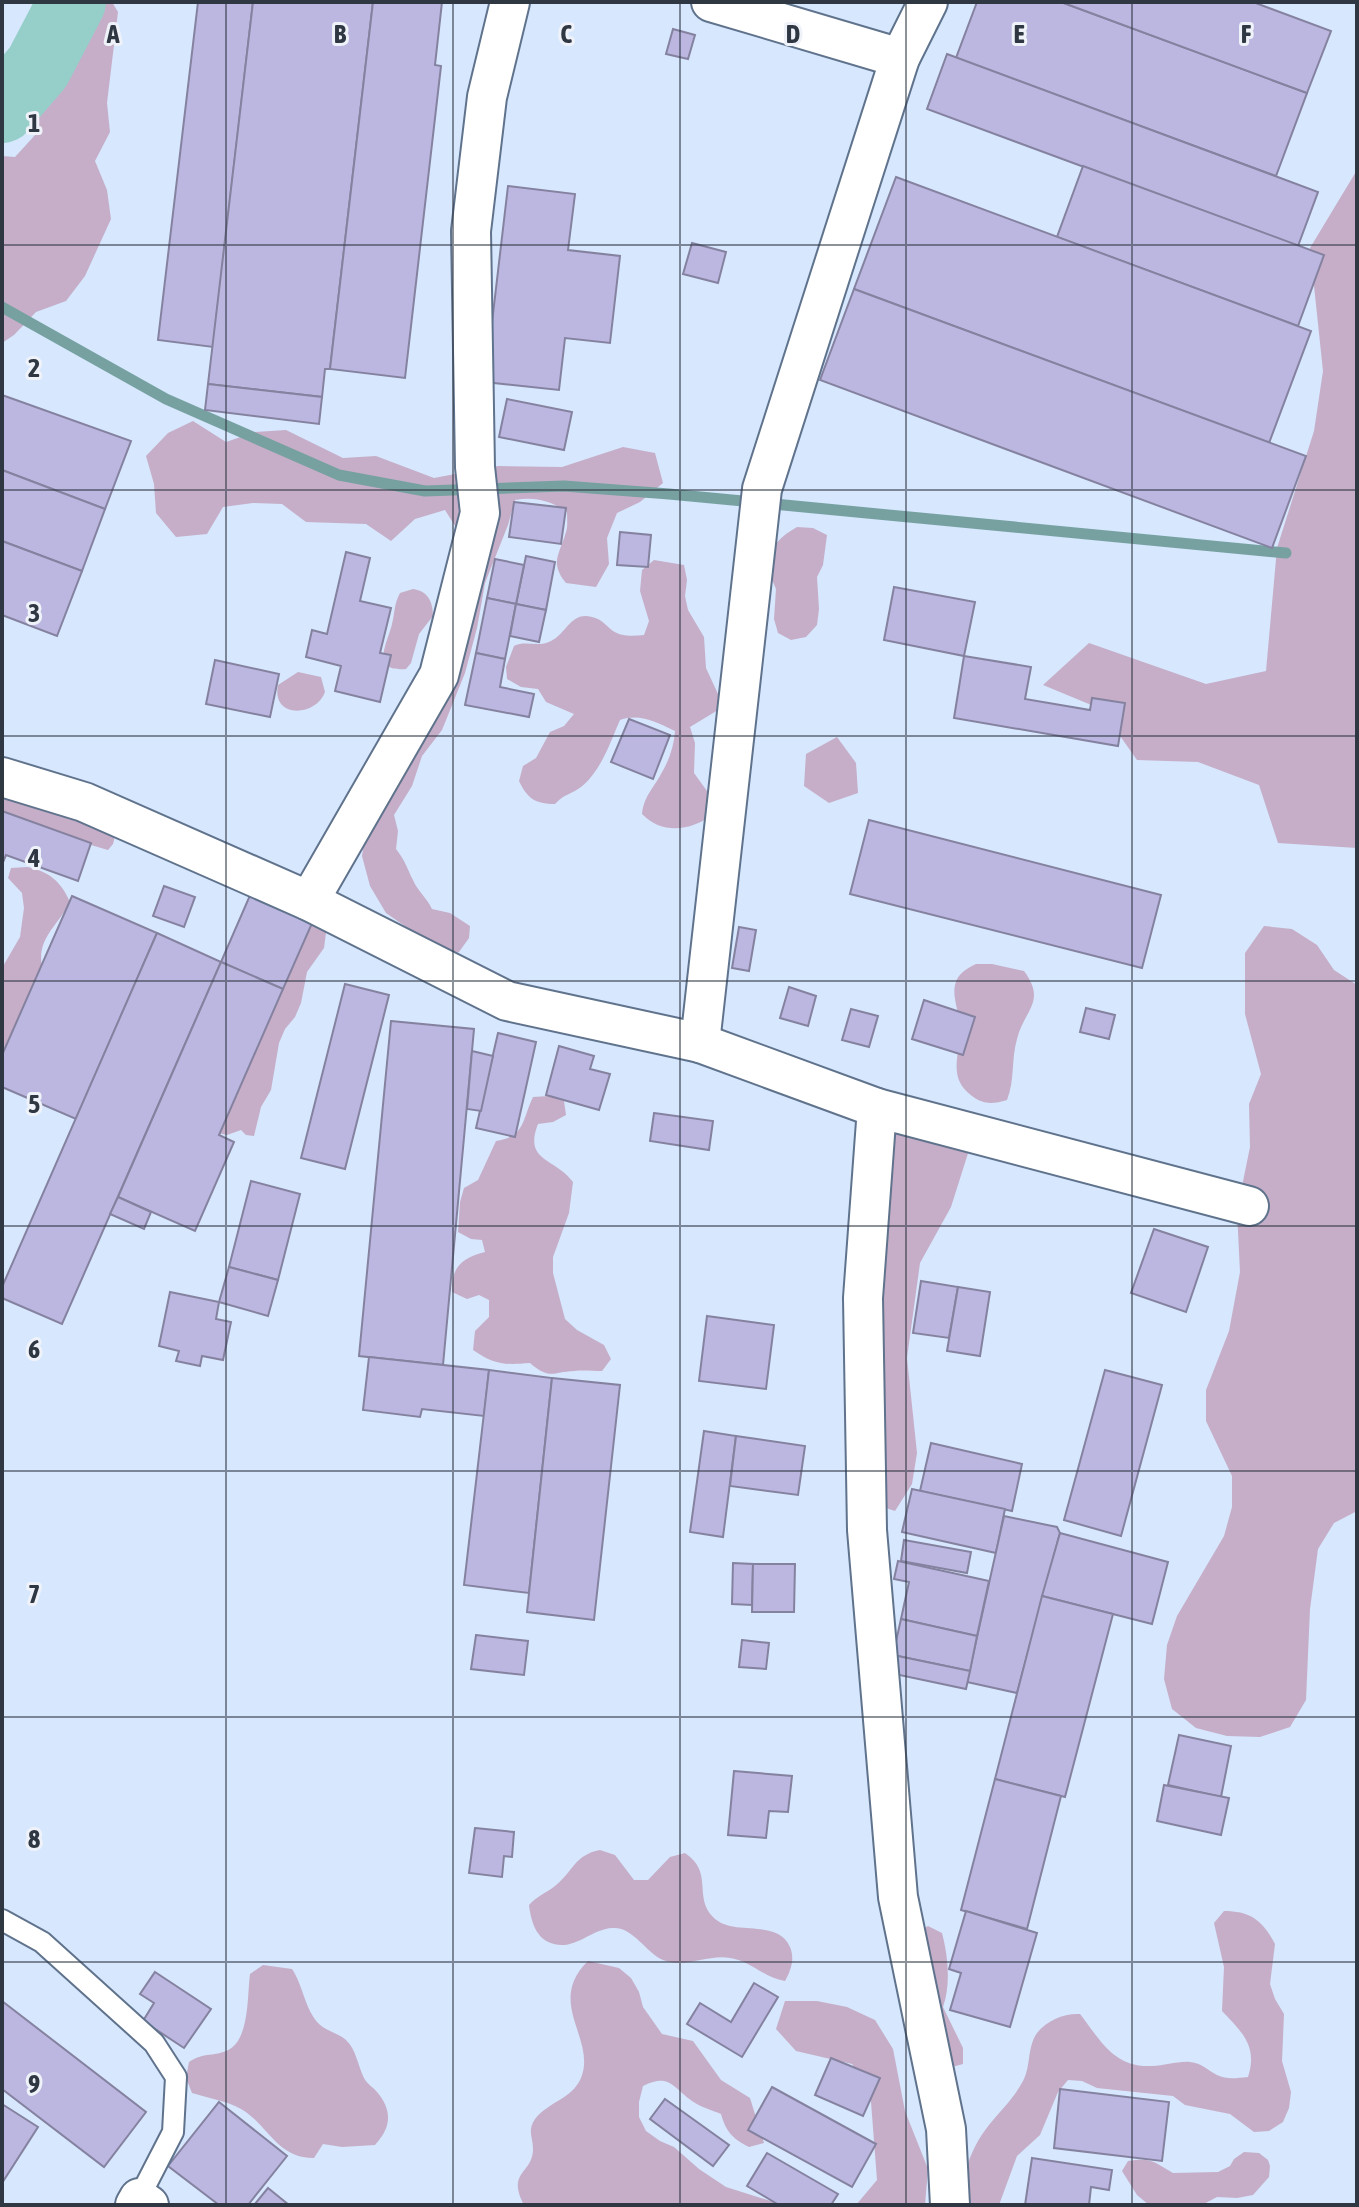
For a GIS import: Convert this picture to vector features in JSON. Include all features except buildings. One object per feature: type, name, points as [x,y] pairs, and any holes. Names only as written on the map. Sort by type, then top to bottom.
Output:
[{"type":"street","points":[[309,901],[439,675],[480,513],[475,467],[471,231],[487,97],[510,2]]},
{"type":"street","points":[[711,2],[900,58]]},
{"type":"street","points":[[700,1043],[762,489],[900,58],[928,2]]},
{"type":"street","points":[[2,777],[84,802],[309,901],[507,1001],[700,1043],[877,1108],[1249,1206]]},
{"type":"street","points":[[877,1108],[863,1298],[867,1530],[898,1897],[946,2129],[950,2205]]},
{"type":"lane","points":[[2,1920],[42,1942],[154,2043],[176,2077],[173,2132],[141,2203]]},
{"type":"shaded area","points":[[60,2],[112,2],[118,12],[107,103],[110,132],[95,161],[107,190],[111,219],[85,276],[66,301],[36,312],[2,343],[2,156],[15,157],[36,134],[32,87],[42,72],[68,58],[75,47],[63,20]]},
{"type":"shaded area","points":[[1357,170],[1357,848],[1278,843],[1259,785],[1198,762],[1137,760],[1101,709],[1043,685],[1089,643],[1206,684],[1266,671],[1277,548],[1314,431],[1323,371],[1310,248]]},
{"type":"shaded area","points":[[193,421],[226,442],[255,432],[286,430],[343,458],[376,456],[434,478],[498,466],[562,467],[623,447],[655,453],[663,483],[640,502],[617,513],[607,538],[609,564],[596,587],[566,583],[558,569],[557,558],[567,527],[567,512],[542,500],[515,500],[485,583],[465,673],[442,730],[422,756],[412,786],[394,815],[398,831],[396,849],[432,909],[450,913],[470,926],[469,938],[459,952],[445,957],[430,952],[412,931],[386,913],[370,886],[362,856],[367,825],[410,741],[462,537],[445,510],[415,519],[391,541],[366,524],[306,522],[282,504],[253,503],[223,507],[207,534],[176,537],[156,513],[154,484],[146,456],[168,433]]},
{"type":"shaded area","points":[[797,527],[813,528],[827,535],[823,565],[817,577],[817,625],[806,637],[791,640],[778,633],[774,619],[776,589],[764,561],[778,541]]},
{"type":"shaded area","points":[[654,560],[684,565],[688,610],[704,637],[706,668],[718,694],[718,710],[690,727],[695,743],[694,773],[712,798],[714,814],[696,824],[677,828],[659,825],[642,814],[647,797],[669,759],[675,731],[641,718],[620,720],[599,765],[578,789],[555,804],[542,803],[529,796],[519,781],[523,766],[536,758],[550,732],[564,726],[574,714],[546,702],[538,689],[521,687],[507,679],[506,667],[514,646],[551,641],[579,617],[595,618],[620,634],[644,635],[649,621],[640,591],[642,570]]},
{"type":"shaded area","points":[[413,589],[429,598],[433,616],[419,634],[411,663],[406,669],[395,669],[384,661],[385,647],[398,597],[400,593]]},
{"type":"shaded area","points":[[298,672],[321,677],[325,692],[313,706],[296,711],[281,704],[278,685]]},
{"type":"shaded area","points":[[837,737],[856,763],[858,793],[829,803],[804,786],[806,754]]},
{"type":"shaded area","points":[[2,776],[117,828],[113,844],[108,850],[67,838],[63,832],[57,831],[2,844]]},
{"type":"shaded area","points":[[27,867],[53,878],[70,902],[44,944],[41,963],[44,975],[2,1072],[2,968],[20,937],[24,908],[22,893],[8,878],[11,868]]},
{"type":"shaded area","points":[[315,921],[326,933],[324,948],[307,972],[301,1003],[279,1043],[271,1090],[261,1107],[254,1136],[246,1135],[241,1130],[227,1135],[213,1132],[301,925]]},
{"type":"shaded area","points":[[1264,926],[1292,929],[1317,945],[1334,970],[1357,985],[1357,1511],[1334,1523],[1318,1549],[1310,1609],[1306,1700],[1290,1727],[1260,1737],[1227,1736],[1196,1728],[1172,1709],[1164,1679],[1167,1645],[1177,1616],[1224,1536],[1232,1507],[1232,1476],[1206,1421],[1206,1390],[1229,1331],[1240,1272],[1237,1211],[1250,1147],[1249,1104],[1261,1074],[1245,1014],[1245,953]]},
{"type":"shaded area","points":[[976,964],[1024,971],[1034,991],[1032,1006],[1017,1039],[1007,1100],[997,1102],[976,1099],[964,1089],[957,1073],[960,1028],[955,985],[960,974]]},
{"type":"shaded area","points":[[549,1096],[564,1101],[566,1115],[553,1122],[538,1124],[535,1146],[538,1153],[573,1182],[569,1213],[553,1257],[553,1273],[565,1319],[577,1330],[604,1345],[611,1359],[602,1371],[551,1374],[542,1372],[530,1363],[506,1364],[488,1359],[473,1350],[475,1331],[489,1317],[489,1300],[479,1295],[467,1299],[452,1292],[454,1276],[460,1265],[470,1257],[485,1252],[482,1240],[471,1239],[458,1232],[464,1188],[478,1180],[496,1141],[518,1131],[533,1097]]},
{"type":"shaded area","points":[[899,1117],[970,1147],[951,1207],[920,1263],[907,1358],[917,1453],[912,1484],[895,1511],[865,1501],[885,1144]]},
{"type":"shaded area","points":[[600,1850],[615,1855],[634,1880],[648,1880],[670,1857],[685,1853],[699,1868],[704,1901],[713,1917],[732,1926],[765,1930],[784,1938],[792,1956],[791,1969],[785,1981],[730,1958],[679,1963],[663,1960],[633,1935],[619,1928],[605,1929],[569,1944],[548,1942],[533,1923],[529,1905],[561,1880],[579,1860]]},
{"type":"shaded area","points":[[1224,1911],[1249,1915],[1266,1929],[1275,1944],[1270,1984],[1284,2014],[1282,2061],[1291,2092],[1283,2122],[1269,2131],[1254,2132],[1230,2114],[1185,2105],[1173,2096],[1097,2088],[1082,2081],[1068,2080],[1058,2092],[1040,2135],[1017,2156],[999,2205],[956,2205],[977,2143],[1023,2081],[1037,2033],[1057,2018],[1080,2014],[1102,2043],[1128,2063],[1152,2066],[1190,2062],[1225,2078],[1248,2077],[1251,2057],[1246,2040],[1222,2011],[1224,1967],[1214,1923]]},
{"type":"shaded area","points":[[928,1926],[942,1933],[948,1970],[943,2007],[963,2048],[963,2064],[948,2068],[915,1934]]},
{"type":"shaded area","points":[[588,1961],[619,1968],[631,1978],[643,2007],[662,2034],[693,2041],[721,2080],[750,2098],[764,2143],[749,2147],[743,2144],[725,2126],[721,2114],[695,2103],[665,2081],[643,2086],[639,2117],[646,2131],[674,2147],[726,2187],[783,2205],[524,2205],[518,2185],[532,2157],[533,2123],[540,2113],[572,2091],[581,2078],[583,2049],[574,2021],[571,1992],[576,1976]]},
{"type":"shaded area","points":[[263,1965],[292,1969],[314,2018],[346,2040],[352,2048],[364,2078],[382,2099],[388,2113],[387,2126],[375,2145],[342,2147],[323,2144],[314,2158],[301,2157],[282,2147],[241,2109],[192,2093],[186,2078],[189,2062],[234,2046],[246,2017],[250,1974]]},
{"type":"shaded area","points":[[785,2001],[817,2001],[847,2007],[875,2020],[893,2049],[905,2111],[928,2169],[925,2205],[856,2205],[877,2180],[870,2089],[852,2064],[796,2051],[776,2029]]},
{"type":"shaded area","points":[[1244,2152],[1259,2153],[1268,2160],[1269,2177],[1253,2195],[1217,2197],[1202,2205],[1149,2205],[1137,2195],[1122,2171],[1128,2161],[1142,2160],[1152,2161],[1173,2173],[1218,2172],[1230,2166]]},
{"type":"waterway","points":[[2,109],[38,67],[72,2]]},
{"type":"waterway","points":[[2,307],[166,399],[339,475],[425,491],[564,486],[1286,553]]}]
